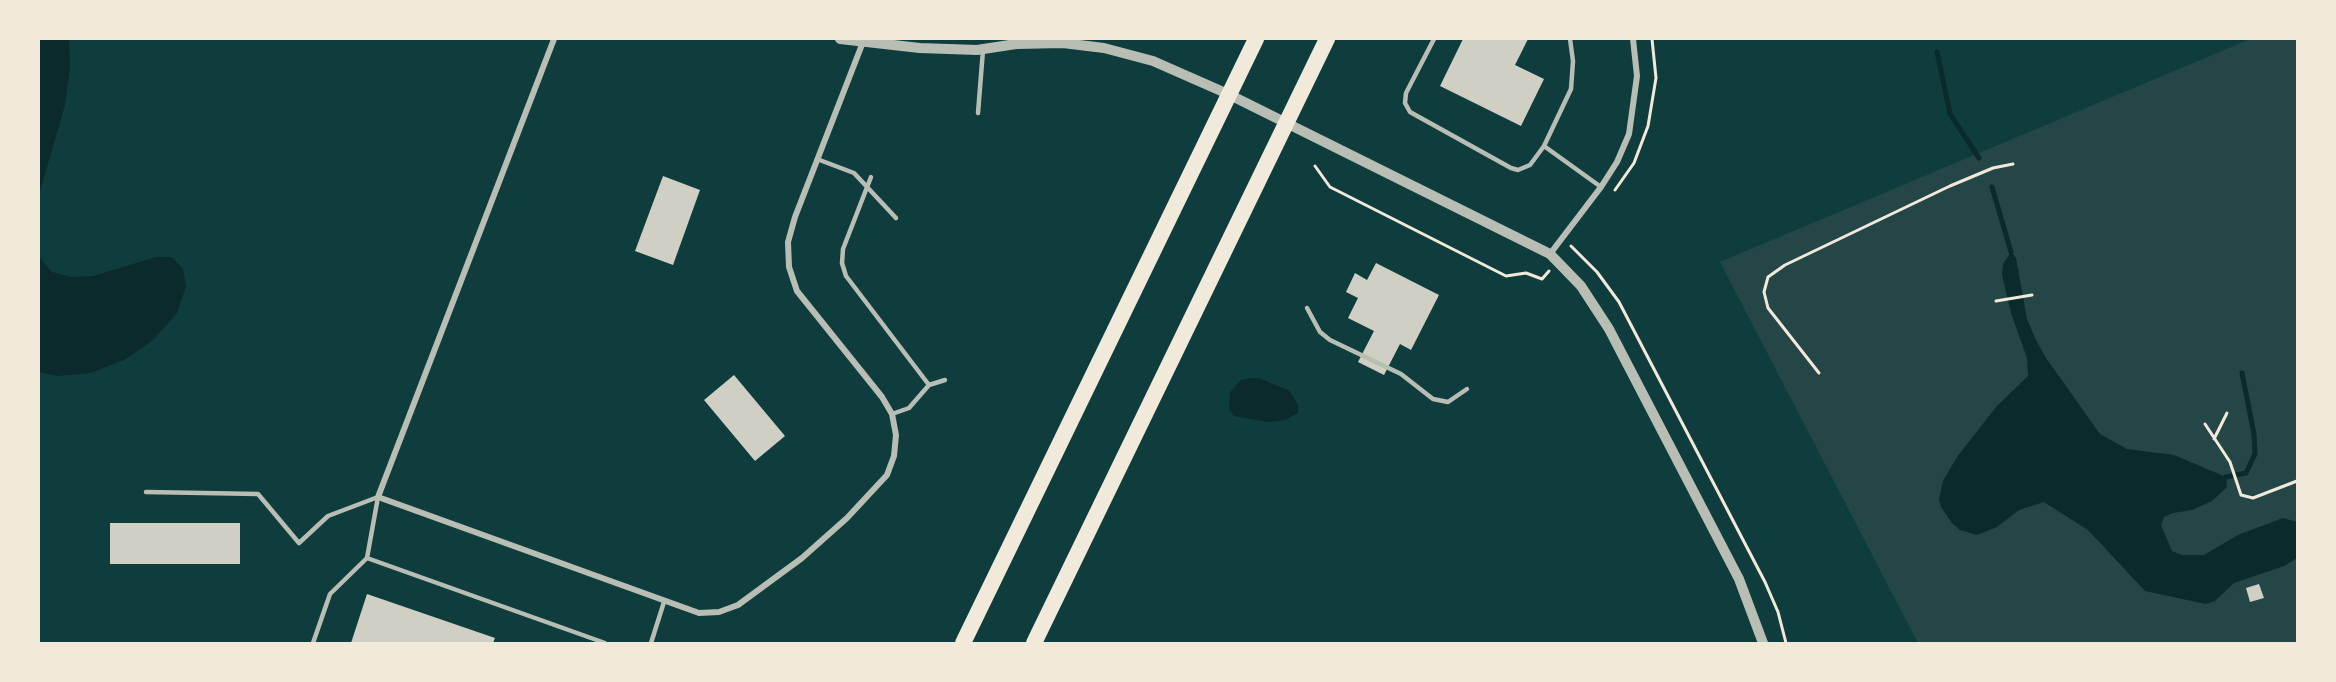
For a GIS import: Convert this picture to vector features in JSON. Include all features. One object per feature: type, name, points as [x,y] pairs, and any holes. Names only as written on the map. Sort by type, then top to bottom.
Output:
[{"type":"highway","points":[[963,643],[1256,39]]},
{"type":"highway","points":[[1034,643],[1327,39]]},
{"type":"street","points":[[554,39],[378,497],[699,613],[719,612],[738,605],[802,558],[847,518],[887,475],[894,456],[896,435],[892,414],[882,397],[797,291],[789,267],[788,242],[817,159],[863,42]]},
{"type":"street","points":[[840,39],[920,48],[983,50],[1016,42],[1063,43],[1104,48],[1153,61],[1228,94],[1554,258],[1581,286],[1609,329],[1740,579],[1763,643]]},
{"type":"street","points":[[1554,258],[1623,149],[1632,116],[1637,76],[1633,39]]},
{"type":"lane","points":[[1434,39],[1406,93],[1405,103],[1410,112],[1518,170],[1530,165],[1544,146],[1571,89],[1573,61],[1570,39]]},
{"type":"lane","points":[[978,113],[983,50]]},
{"type":"lane","points":[[1544,146],[1601,187]]},
{"type":"lane","points":[[817,159],[854,173],[896,218]]},
{"type":"lane","points":[[871,177],[843,249],[842,263],[846,276],[929,385]]},
{"type":"lane","points":[[1307,308],[1312,322],[1330,340],[1401,374],[1433,399],[1448,402],[1467,389]]},
{"type":"lane","points":[[892,414],[909,408],[929,385],[945,380]]},
{"type":"lane","points":[[146,492],[258,494],[299,543],[328,516],[378,497]]},
{"type":"lane","points":[[313,643],[330,594],[367,558],[378,497]]},
{"type":"lane","points":[[367,558],[605,643]]},
{"type":"lane","points":[[651,643],[664,602]]},
{"type":"path","points":[[1819,372],[1768,308],[1764,292],[1768,277],[1785,265],[1950,186],[1993,168],[2013,164]]},
{"type":"path","points":[[1315,166],[1330,188],[1506,276],[1526,273],[1542,279],[1554,258],[1572,247],[1597,272],[1619,302],[1765,582],[1778,612],[1786,643]]},
{"type":"path","points":[[1996,301],[2032,295]]},
{"type":"path","points":[[2214,439],[2227,413]]},
{"type":"path","points":[[2205,424],[2232,468],[2241,495],[2253,498],[2297,481]]},
{"type":"shaded area","points":[[39,39],[69,39],[70,67],[65,105],[39,195]]},
{"type":"shaded area","points":[[2250,39],[2297,39],[2297,643],[1918,643],[1720,262]]},
{"type":"shaded area","points":[[2011,252],[2016,258],[2027,319],[2035,338],[2046,358],[2100,434],[2127,449],[2174,455],[2226,477],[2227,487],[2212,501],[2192,510],[2164,517],[2161,525],[2172,551],[2182,555],[2204,555],[2238,535],[2283,518],[2297,522],[2297,558],[2284,566],[2234,583],[2215,601],[2206,604],[2145,591],[2088,530],[2044,502],[2019,510],[1997,527],[1977,535],[1960,530],[1952,523],[1941,507],[1939,499],[1943,481],[1957,457],[1996,407],[2028,376],[2027,358],[2011,313],[2002,275],[2003,264]]},
{"type":"shaded area","points":[[39,257],[52,272],[71,277],[93,276],[156,257],[172,257],[183,269],[186,287],[177,313],[153,340],[126,359],[91,373],[57,376],[39,372]]},
{"type":"shaded area","points":[[1259,378],[1290,391],[1298,405],[1298,413],[1285,420],[1268,422],[1234,416],[1229,409],[1230,392],[1241,380]]},
{"type":"building","points":[[1463,39],[1528,39],[1515,65],[1544,79],[1521,126],[1440,86]]},
{"type":"building","points":[[663,176],[700,190],[673,265],[635,251]]},
{"type":"building","points":[[1376,263],[1439,295],[1411,350],[1400,344],[1384,375],[1358,362],[1374,331],[1348,318],[1358,298],[1346,292],[1355,273],[1367,280]]},
{"type":"building","points":[[734,375],[785,436],[755,461],[704,400]]},
{"type":"building","points":[[110,523],[240,523],[240,564],[110,564]]},
{"type":"building","points":[[2259,584],[2264,598],[2250,602],[2246,588]]},
{"type":"building","points":[[367,594],[495,638],[493,643],[351,643]]},
{"type":"waterway","points":[[1937,52],[1950,114],[1979,158]]},
{"type":"waterway","points":[[1992,187],[2011,252]]},
{"type":"waterway","points":[[2226,477],[2246,473],[2255,454],[2254,434],[2242,373]]}]
